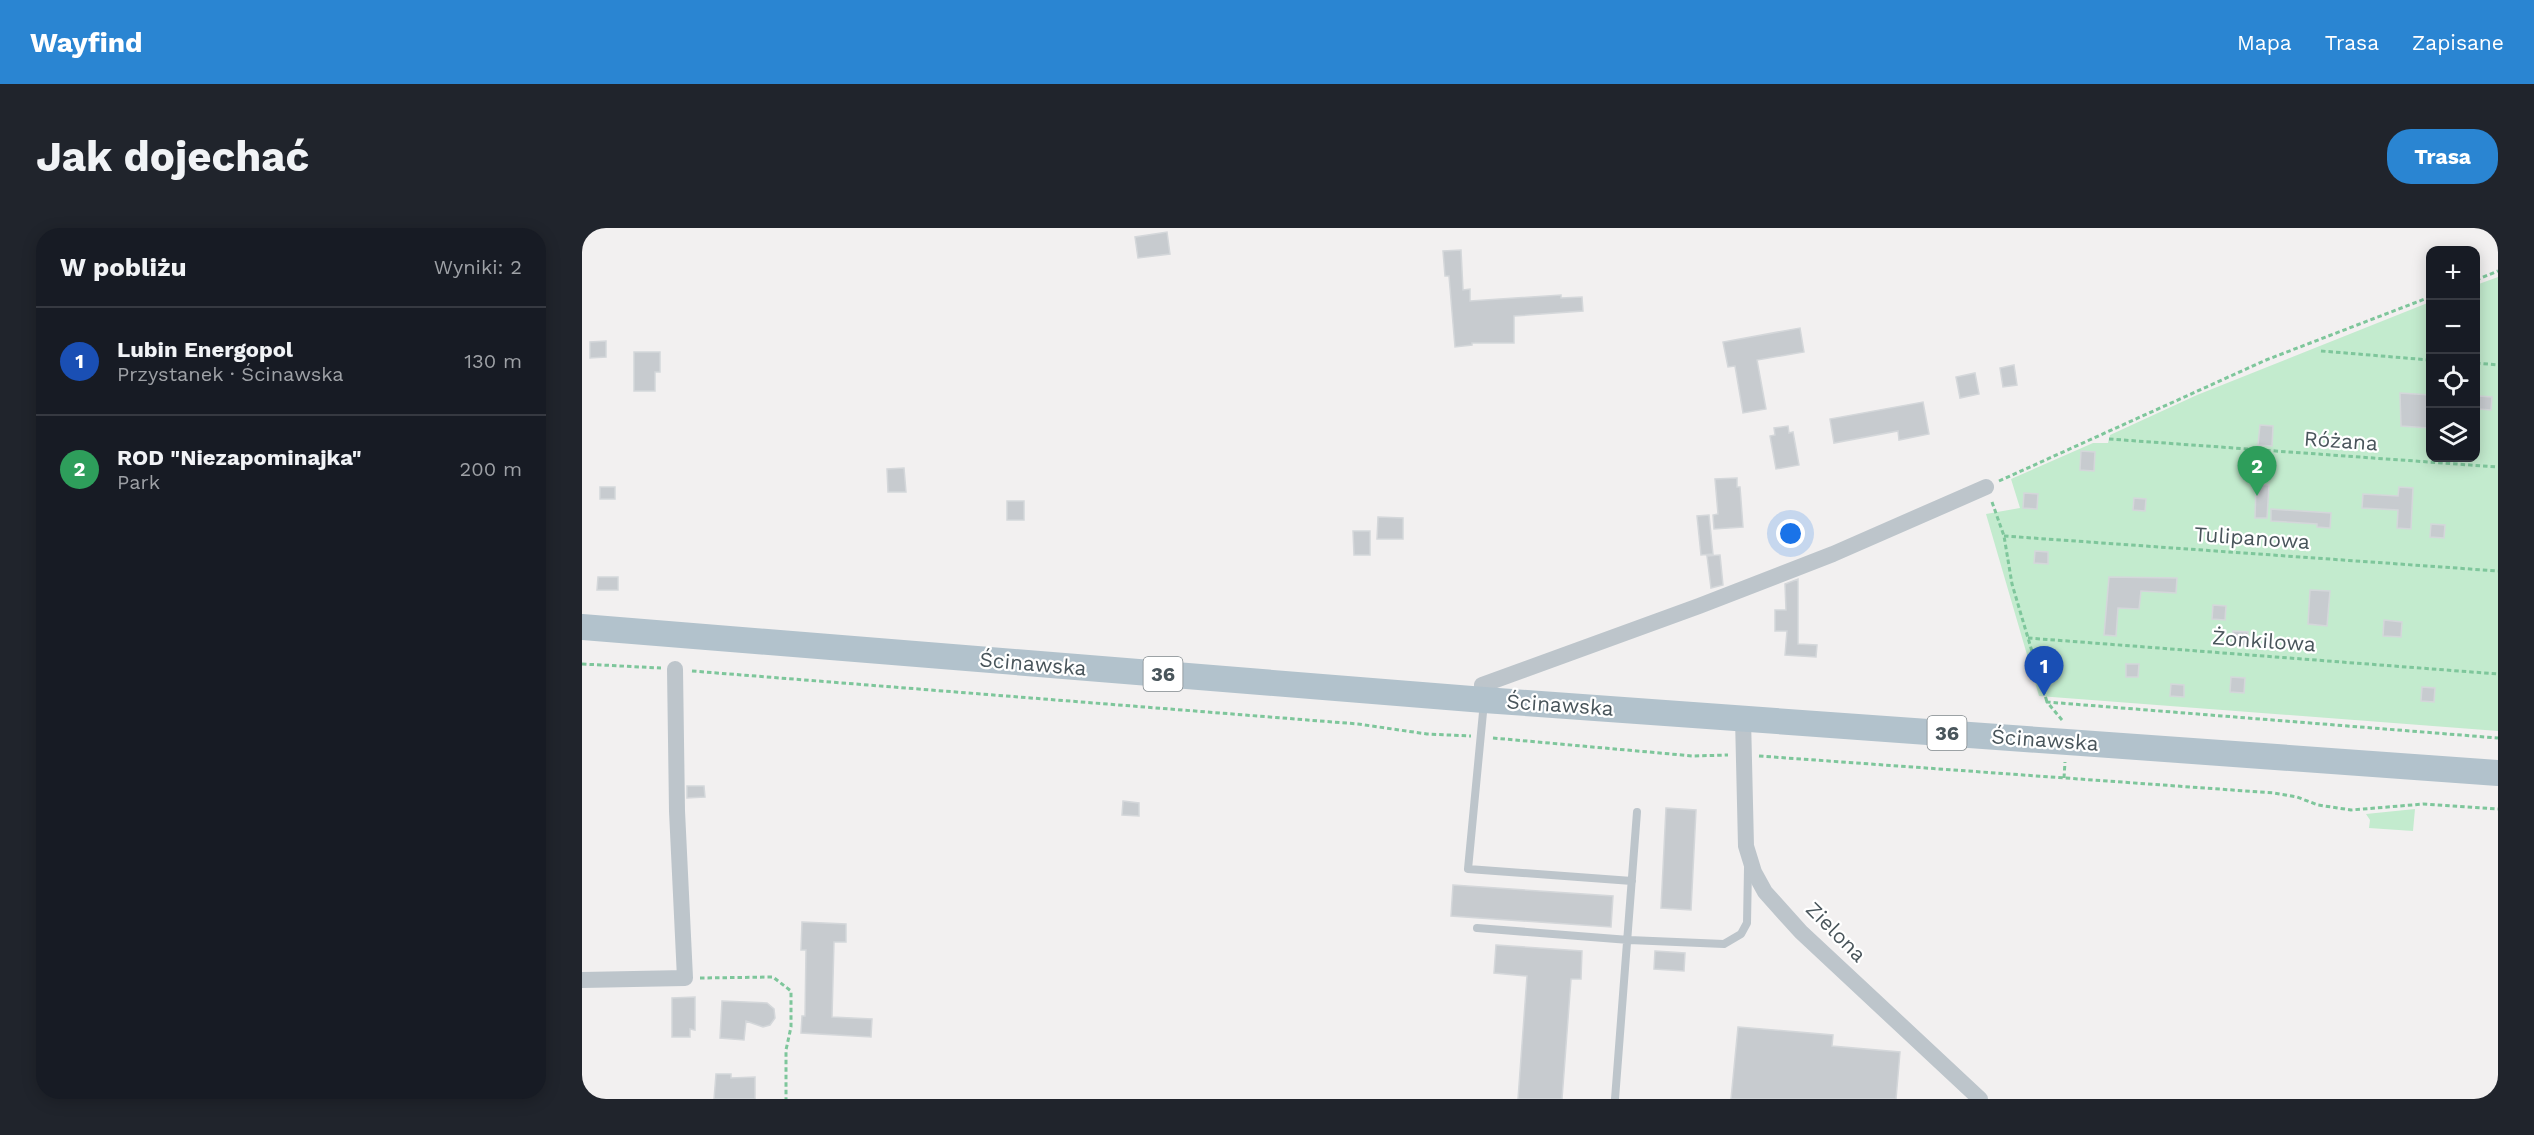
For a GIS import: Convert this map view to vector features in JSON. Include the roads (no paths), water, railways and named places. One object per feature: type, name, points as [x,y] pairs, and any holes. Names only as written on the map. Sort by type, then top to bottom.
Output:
[{"type":"main road","name":"Ścinawska","points":[[582,627],[1483,692],[1743,718],[2498,773]]},
{"type":"street","name":"Ścinawska","points":[[1483,692],[1833,554],[1986,487]]},
{"type":"street","points":[[582,980],[685,978],[677,811],[675,669]]},
{"type":"street","name":"Zielona","points":[[1743,718],[1745,831],[1749,859],[1765,892],[1801,932],[1980,1099]]},
{"type":"lane","points":[[1483,692],[1482,737],[1468,869],[1632,881]]},
{"type":"lane","points":[[1615,1099],[1629,940],[1637,812]]},
{"type":"lane","points":[[1477,928],[1629,940],[1724,944],[1741,934],[1747,923],[1749,859]]},
{"type":"place","name":"ROD \"Niezapominajka\"","points":[[2257,496]]},
{"type":"place","name":"Lubin Energopol","points":[[2044,696]]}]
